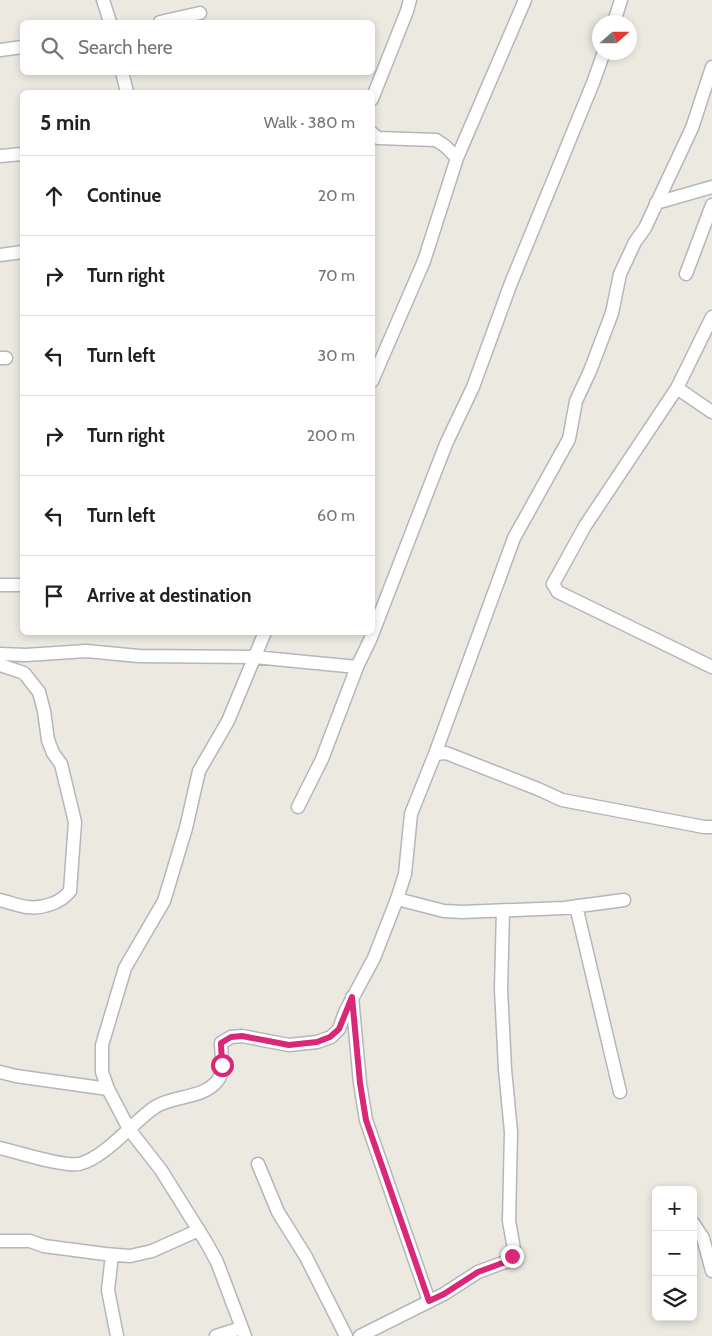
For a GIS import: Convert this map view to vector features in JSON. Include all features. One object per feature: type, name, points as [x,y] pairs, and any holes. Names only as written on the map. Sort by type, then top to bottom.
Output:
[{"type":"street","points":[[103,0],[109,20]]},
{"type":"street","points":[[375,91],[410,0]]},
{"type":"street","points":[[375,374],[424,261],[457,158],[525,0]]},
{"type":"street","points":[[616,15],[621,0]]},
{"type":"street","points":[[169,20],[200,13]]},
{"type":"street","points":[[0,50],[20,48]]},
{"type":"street","points":[[375,627],[446,444],[472,387],[511,283],[601,60]]},
{"type":"street","points":[[0,1148],[65,1164],[78,1164],[94,1158],[156,1106],[210,1088],[220,1079],[222,1065],[221,1043],[231,1037],[242,1036],[289,1045],[317,1042],[330,1037],[339,1029],[352,997],[374,958],[397,899],[405,874],[411,814],[435,754],[514,538],[569,439],[576,401],[590,371],[612,313],[620,274],[635,242],[645,228],[692,128],[712,67]]},
{"type":"street","points":[[123,75],[127,90]]},
{"type":"street","points":[[375,136],[378,138],[436,140],[457,158]]},
{"type":"street","points":[[0,156],[20,154]]},
{"type":"street","points":[[656,203],[712,187]]},
{"type":"street","points":[[686,274],[712,205]]},
{"type":"street","points":[[0,255],[20,252]]},
{"type":"street","points":[[712,317],[677,388],[585,526],[553,584],[558,592],[712,667]]},
{"type":"street","points":[[677,388],[712,412]]},
{"type":"street","points":[[0,585],[20,585]]},
{"type":"street","points":[[216,1336],[243,1332],[217,1262],[161,1170],[129,1129],[108,1089],[102,1072],[102,1045],[124,968],[164,901],[186,828],[199,772],[228,721],[264,635]]},
{"type":"street","points":[[298,807],[322,759],[357,667],[372,635]]},
{"type":"street","points":[[0,654],[26,655],[86,650],[139,656],[254,657],[357,667]]},
{"type":"street","points":[[0,665],[24,673],[39,692],[48,740],[53,754],[61,764],[75,822],[70,892],[66,897],[60,901],[43,906],[27,908],[0,900]]},
{"type":"street","points":[[435,754],[446,753],[562,800],[712,827]]},
{"type":"street","points":[[397,899],[444,911],[462,912],[564,908],[624,900]]},
{"type":"street","points":[[576,906],[620,1092]]},
{"type":"street","points":[[360,1336],[444,1294],[478,1272],[508,1261],[514,1249],[509,1222],[511,1132],[505,1069],[501,989],[503,911]]},
{"type":"street","points":[[352,997],[360,1083],[366,1120],[429,1301]]},
{"type":"street","points":[[0,1072],[108,1089]]},
{"type":"street","points":[[258,1164],[278,1212],[306,1257],[346,1336]]},
{"type":"street","points":[[697,1229],[703,1238],[712,1272]]},
{"type":"street","points":[[0,1241],[30,1241],[44,1246],[130,1256],[152,1251],[199,1230]]},
{"type":"street","points":[[112,1255],[108,1290],[117,1336]]},
{"type":"route","points":[[222,1065],[221,1043],[231,1037],[242,1036],[289,1045],[317,1042],[330,1037],[339,1029],[352,997],[360,1083],[366,1120],[429,1301],[444,1294],[478,1272],[508,1261],[512,1256]]}]
